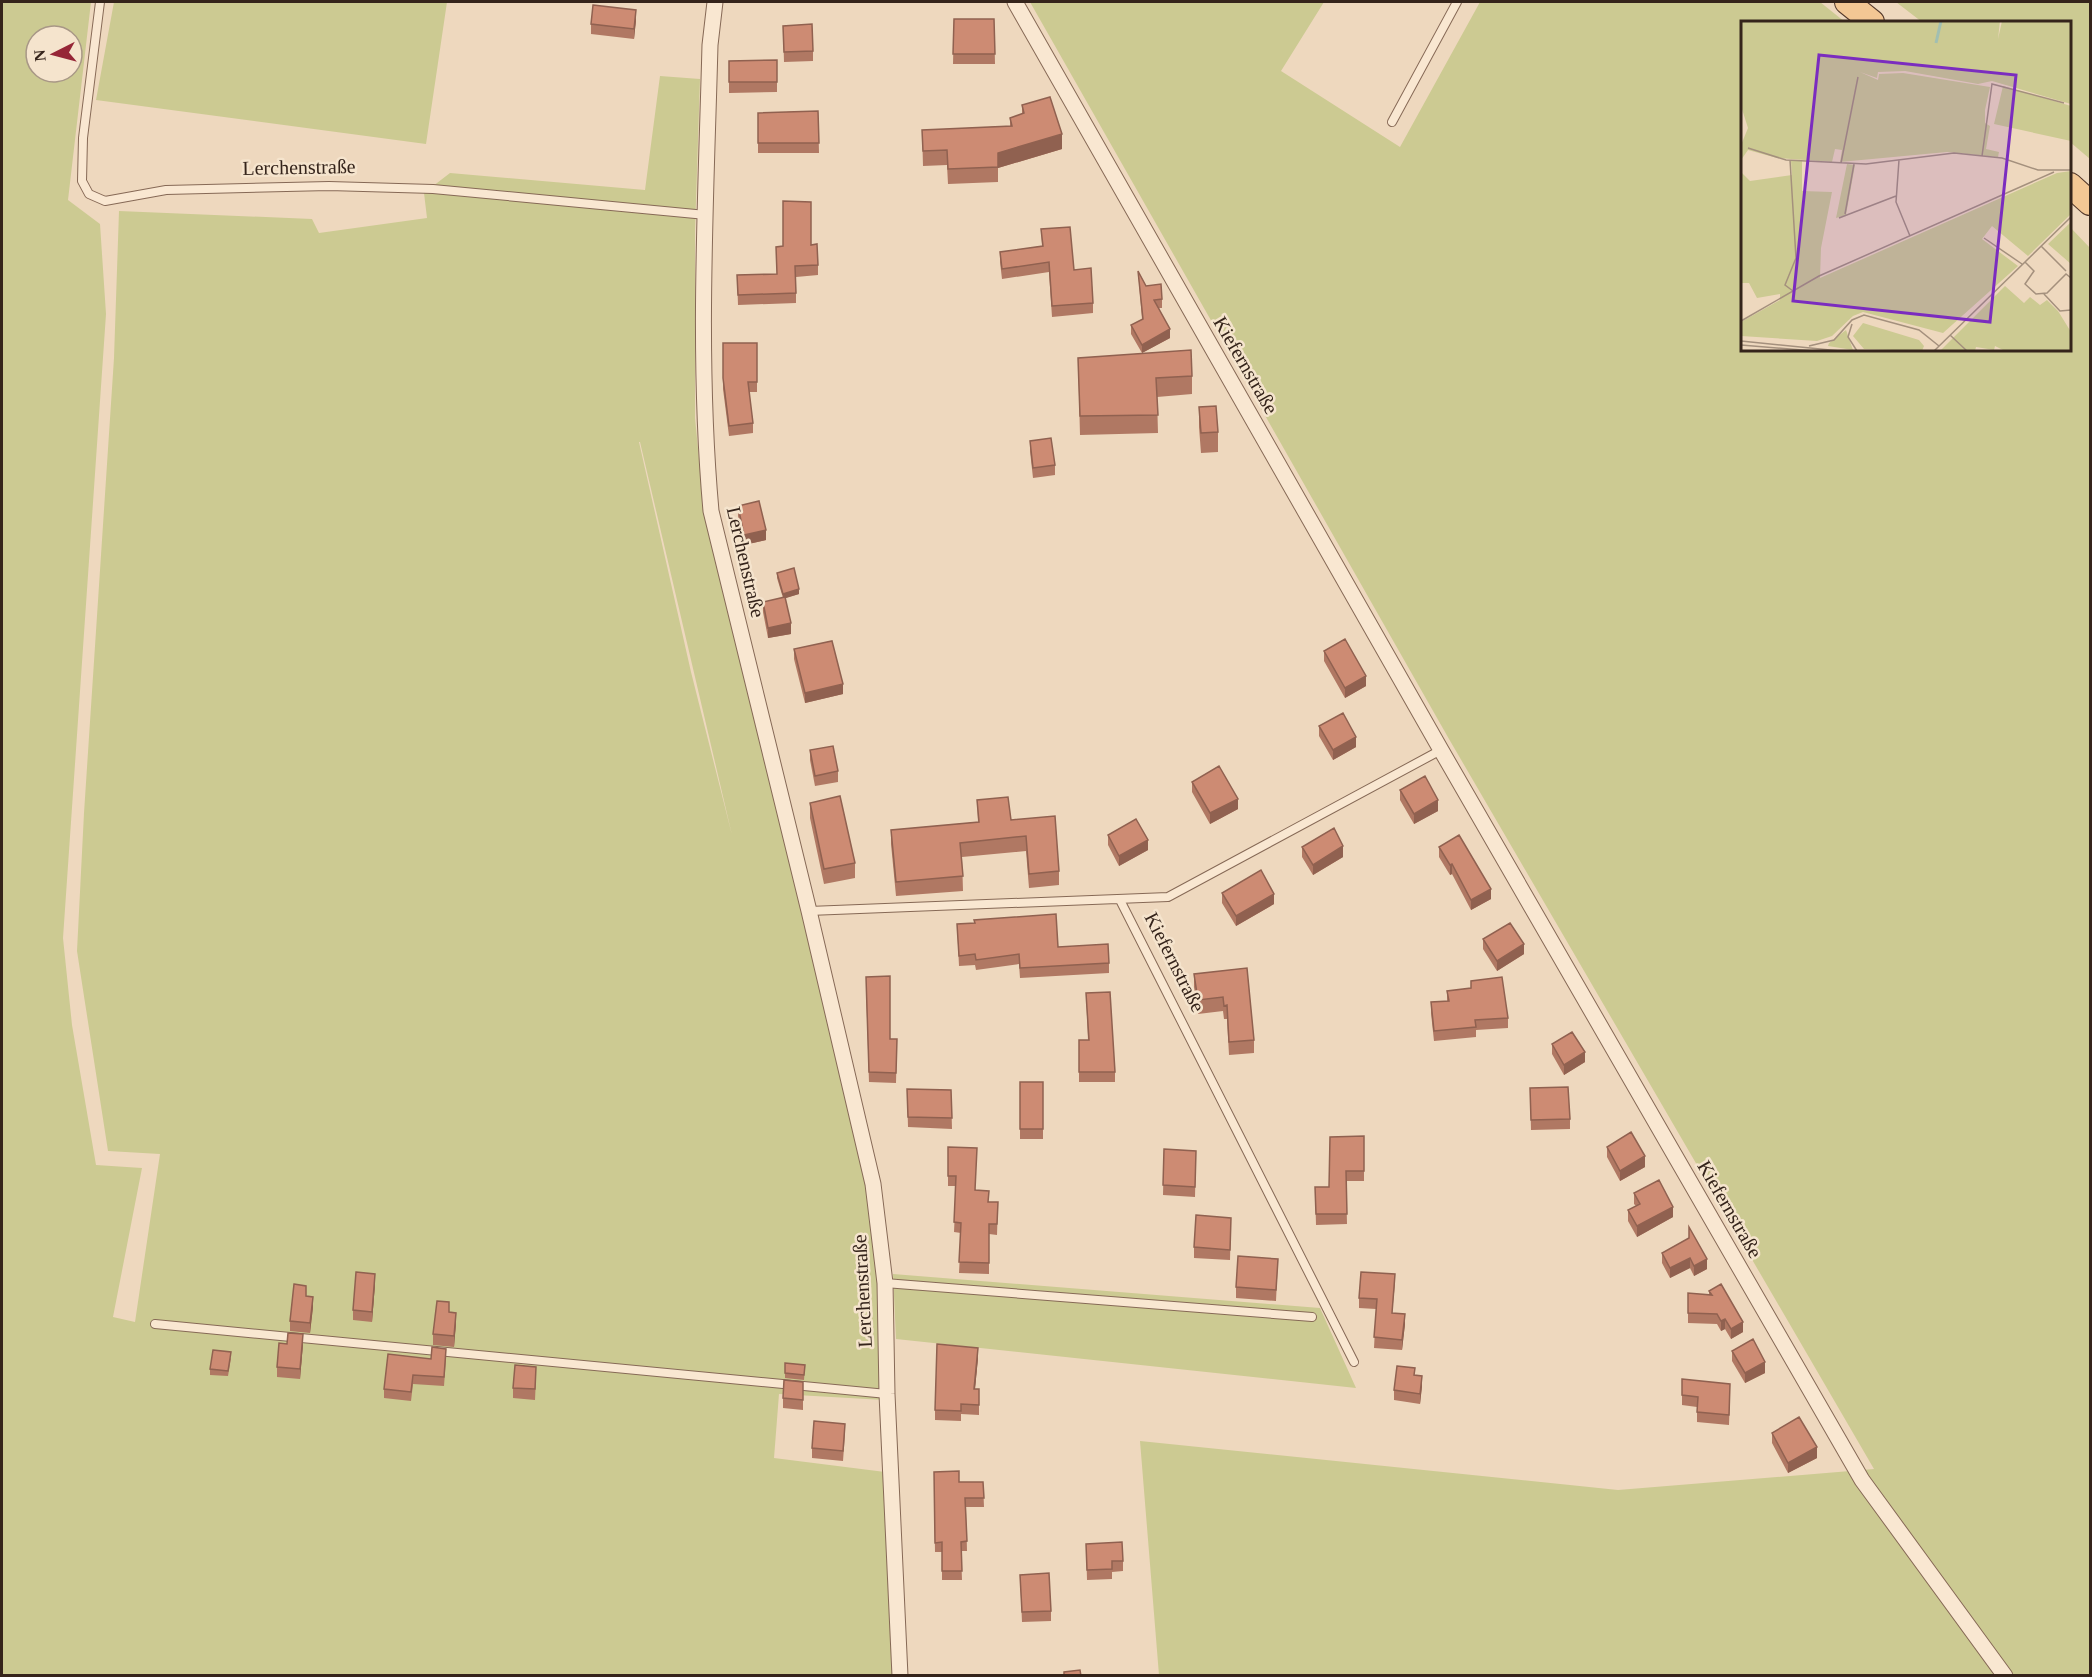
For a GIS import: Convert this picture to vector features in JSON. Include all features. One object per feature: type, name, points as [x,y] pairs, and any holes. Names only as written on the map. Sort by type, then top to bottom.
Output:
[{"type":"main road","points":[[1847,2],[1871,21]]},
{"type":"main road","points":[[2071,186],[2091,203]]},
{"type":"street","name":"Lerchenstraße","points":[[715,2],[710,45],[703,370],[705,450],[711,511],[873,1184],[885,1284],[887,1394],[900,1676]]},
{"type":"street","name":"Kiefernstraße","points":[[1015,2],[1441,750],[1862,1480],[2004,1675]]},
{"type":"lane","name":"Lerchenstraße","points":[[100,2],[83,138],[82,181],[89,194],[105,201],[166,190],[329,186],[433,189],[706,215]]},
{"type":"lane","points":[[1392,122],[1457,2]]},
{"type":"lane","name":"Kiefernstraße","points":[[1354,1362],[1120,900],[1168,897],[1441,750]]},
{"type":"lane","points":[[809,911],[1120,900]]},
{"type":"lane","points":[[885,1284],[1312,1317]]},
{"type":"lane","points":[[155,1324],[887,1394]]},
{"type":"shaded area","points":[[2,2],[91,2],[84,62],[84,24],[24,24],[24,84],[81,84],[68,200],[100,224],[106,314],[63,938],[72,1025],[96,1165],[142,1168],[113,1317],[135,1322],[160,1154],[108,1151],[77,951],[114,358],[119,211],[312,219],[319,233],[427,218],[424,193],[450,173],[645,190],[660,76],[700,79],[695,231],[695,418],[704,510],[866,1181],[877,1246],[884,1400],[779,1394],[774,1458],[885,1472],[894,1675],[2,1676]],"holes":[[[640,442],[732,835],[691,672]]]},
{"type":"shaded area","points":[[114,2],[447,2],[426,144],[96,100]]},
{"type":"shaded area","points":[[1030,2],[1324,2],[1281,71],[1400,147],[1480,2],[1820,2],[1844,21],[1741,21],[1741,351],[2071,351],[2071,228],[2090,248],[2090,1675],[1159,1675],[1140,1441],[1618,1490],[1874,1469],[1449,739]]},
{"type":"shaded area","points":[[1896,2],[2090,2],[2090,159],[2071,143],[2071,21],[1921,21]]},
{"type":"shaded area","points":[[893,1274],[1320,1308],[1356,1388],[896,1339]]},
{"type":"building","points":[[593,5],[636,10],[634,29],[591,24]]},
{"type":"building","points":[[954,19],[994,19],[995,54],[953,54]]},
{"type":"building","points":[[812,24],[813,51],[784,52],[783,26]]},
{"type":"building","points":[[777,60],[777,82],[729,82],[729,61]]},
{"type":"building","points":[[1050,97],[1062,134],[998,153],[998,167],[948,169],[947,150],[923,151],[922,130],[1012,126],[1010,118],[1024,113],[1022,105]]},
{"type":"building","points":[[818,111],[819,143],[758,143],[758,113]]},
{"type":"building","points":[[783,201],[811,202],[811,245],[817,244],[818,265],[795,266],[796,293],[738,295],[737,275],[777,274],[776,247],[783,246]]},
{"type":"building","points":[[1070,227],[1074,270],[1091,268],[1093,303],[1052,306],[1049,262],[1002,269],[1000,252],[1043,246],[1041,229]]},
{"type":"building","points":[[1138,271],[1146,286],[1161,284],[1162,299],[1154,300],[1170,329],[1142,345],[1131,325],[1143,319]]},
{"type":"building","points":[[723,343],[757,343],[757,382],[748,382],[753,423],[729,426],[723,378]]},
{"type":"building","points":[[1191,350],[1192,376],[1156,378],[1158,415],[1080,416],[1078,358]]},
{"type":"building","points":[[1216,406],[1218,432],[1201,433],[1199,407]]},
{"type":"building","points":[[1051,438],[1055,465],[1033,468],[1030,441]]},
{"type":"building","points":[[759,501],[766,530],[744,535],[738,506]]},
{"type":"building","points":[[794,568],[799,589],[783,594],[777,573]]},
{"type":"building","points":[[785,597],[791,623],[768,628],[763,602]]},
{"type":"building","points":[[1345,639],[1366,676],[1345,688],[1324,651]]},
{"type":"building","points":[[832,641],[843,684],[805,693],[794,649]]},
{"type":"building","points":[[1343,713],[1356,737],[1333,750],[1319,726]]},
{"type":"building","points":[[833,746],[838,771],[815,776],[810,750]]},
{"type":"building","points":[[1219,766],[1238,799],[1210,813],[1192,782]]},
{"type":"building","points":[[1425,776],[1438,800],[1414,814],[1400,790]]},
{"type":"building","points":[[840,796],[855,863],[824,869],[810,803]]},
{"type":"building","points":[[1008,797],[1011,820],[1055,816],[1059,871],[1029,874],[1026,836],[960,843],[963,876],[896,882],[891,830],[979,822],[977,800]]},
{"type":"building","points":[[1136,819],[1148,840],[1119,856],[1108,835]]},
{"type":"building","points":[[1334,828],[1343,846],[1313,865],[1302,847]]},
{"type":"building","points":[[1459,835],[1491,889],[1471,900],[1452,864],[1450,865],[1439,847]]},
{"type":"building","points":[[1261,870],[1274,894],[1236,916],[1222,893]]},
{"type":"building","points":[[1056,914],[1058,947],[1108,944],[1109,963],[1020,968],[1019,954],[976,960],[975,954],[959,956],[957,924],[975,923],[974,920]]},
{"type":"building","points":[[1510,923],[1524,944],[1497,961],[1483,939]]},
{"type":"building","points":[[1247,968],[1254,1040],[1229,1042],[1227,1005],[1224,1006],[1223,997],[1198,1000],[1194,974]]},
{"type":"building","points":[[890,976],[890,1039],[897,1039],[896,1073],[869,1072],[866,977]]},
{"type":"building","points":[[1502,977],[1508,1018],[1475,1020],[1476,1027],[1434,1031],[1431,1002],[1449,1001],[1447,991],[1471,988],[1471,981]]},
{"type":"building","points":[[1110,992],[1115,1072],[1079,1072],[1079,1040],[1089,1040],[1086,993]]},
{"type":"building","points":[[1572,1032],[1585,1052],[1564,1065],[1552,1044]]},
{"type":"building","points":[[1020,1082],[1043,1082],[1043,1129],[1020,1129]]},
{"type":"building","points":[[1568,1087],[1570,1119],[1531,1120],[1530,1088]]},
{"type":"building","points":[[907,1089],[951,1090],[952,1118],[908,1117]]},
{"type":"building","points":[[1631,1132],[1645,1156],[1620,1171],[1607,1147]]},
{"type":"building","points":[[1364,1136],[1364,1171],[1346,1171],[1347,1214],[1316,1214],[1315,1187],[1329,1187],[1330,1137]]},
{"type":"building","points":[[948,1147],[977,1148],[975,1190],[989,1191],[988,1202],[998,1202],[997,1224],[989,1224],[989,1263],[959,1262],[961,1223],[954,1222],[956,1176],[948,1176]]},
{"type":"building","points":[[1164,1149],[1196,1151],[1195,1187],[1163,1185]]},
{"type":"building","points":[[1659,1180],[1673,1207],[1637,1226],[1628,1210],[1640,1204],[1634,1193]]},
{"type":"building","points":[[1196,1215],[1231,1218],[1230,1250],[1194,1247]]},
{"type":"building","points":[[1689,1227],[1707,1259],[1694,1266],[1690,1258],[1670,1268],[1662,1253],[1689,1238]]},
{"type":"building","points":[[1238,1256],[1278,1259],[1276,1290],[1236,1287]]},
{"type":"building","points":[[356,1272],[375,1274],[372,1312],[353,1310]]},
{"type":"building","points":[[1361,1272],[1395,1274],[1392,1313],[1405,1314],[1402,1340],[1374,1337],[1377,1299],[1359,1298]]},
{"type":"building","points":[[294,1284],[306,1286],[306,1296],[313,1297],[310,1323],[290,1321]]},
{"type":"building","points":[[1721,1284],[1743,1322],[1731,1329],[1725,1319],[1721,1321],[1717,1314],[1688,1313],[1688,1293],[1712,1295],[1709,1291]]},
{"type":"building","points":[[437,1301],[449,1302],[449,1312],[456,1313],[454,1336],[433,1334]]},
{"type":"building","points":[[288,1333],[303,1334],[300,1369],[277,1367],[279,1343],[287,1344]]},
{"type":"building","points":[[1753,1339],[1765,1362],[1745,1373],[1732,1351]]},
{"type":"building","points":[[937,1344],[978,1348],[974,1389],[979,1389],[979,1405],[961,1404],[961,1411],[935,1410]]},
{"type":"building","points":[[432,1347],[446,1349],[444,1377],[413,1375],[411,1392],[384,1389],[388,1354],[431,1359]]},
{"type":"building","points":[[213,1350],[231,1352],[228,1371],[210,1369]]},
{"type":"building","points":[[785,1363],[805,1365],[804,1375],[785,1373]]},
{"type":"building","points":[[515,1365],[536,1367],[535,1389],[513,1388]]},
{"type":"building","points":[[1397,1366],[1415,1368],[1414,1375],[1422,1376],[1420,1394],[1394,1390]]},
{"type":"building","points":[[1682,1379],[1730,1384],[1729,1415],[1697,1412],[1698,1397],[1682,1395]]},
{"type":"building","points":[[784,1380],[803,1382],[803,1400],[783,1398]]},
{"type":"building","points":[[1799,1417],[1817,1447],[1788,1463],[1772,1433]]},
{"type":"building","points":[[814,1421],[845,1424],[843,1451],[812,1448]]},
{"type":"building","points":[[959,1471],[959,1482],[983,1482],[984,1498],[965,1498],[967,1541],[961,1542],[962,1571],[942,1571],[942,1542],[935,1543],[934,1472]]},
{"type":"building","points":[[1122,1542],[1123,1561],[1112,1561],[1112,1569],[1087,1570],[1086,1544]]},
{"type":"building","points":[[1049,1573],[1051,1611],[1022,1612],[1020,1575]]},
{"type":"building","points":[[1080,1670],[1081,1676],[1064,1676],[1064,1672]]}]
